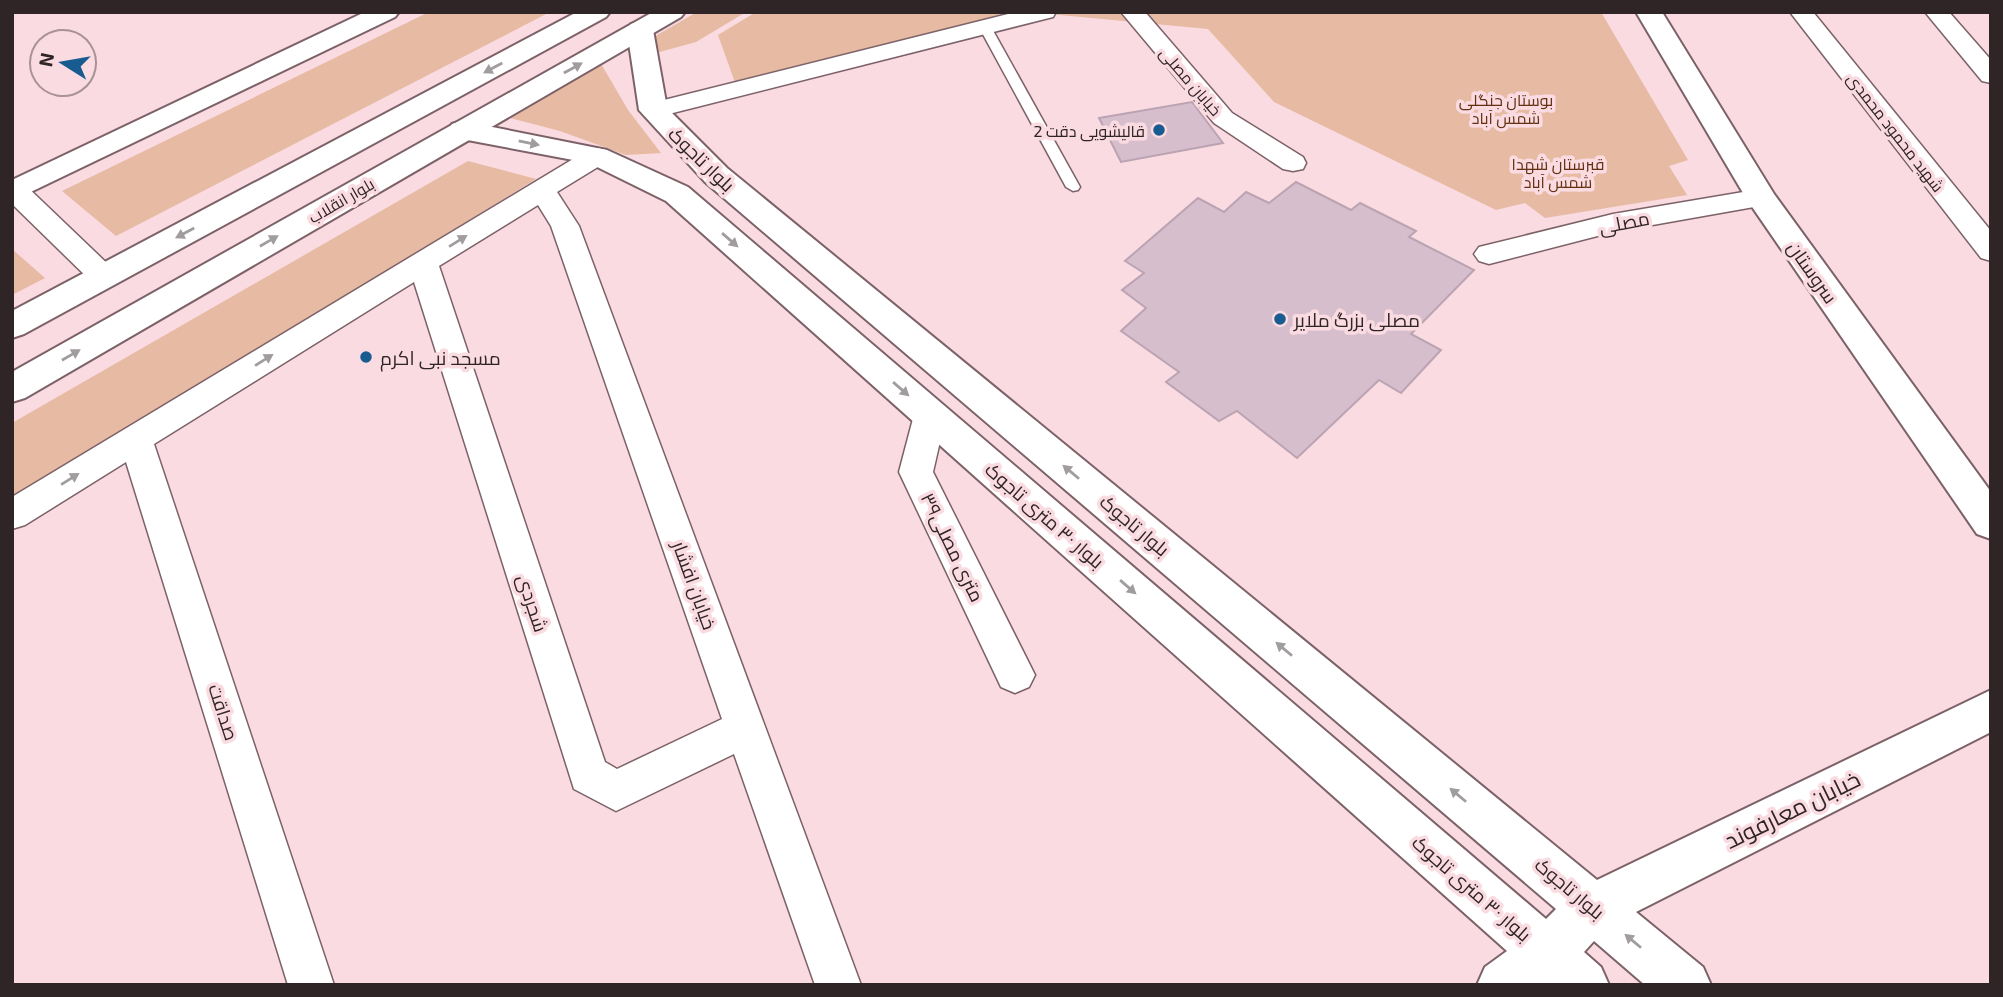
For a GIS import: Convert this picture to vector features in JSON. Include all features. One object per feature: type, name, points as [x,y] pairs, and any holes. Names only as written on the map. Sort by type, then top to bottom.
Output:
[{"type":"main road","points":[[13,190],[386,12]]},
{"type":"main road","points":[[12,326],[597,12]]},
{"type":"main road","name":"سروستان","points":[[1649,12],[1761,198],[1991,523]]},
{"type":"main road","name":"بلوار تاجوک","points":[[656,21],[653,110],[716,175],[1685,985]]},
{"type":"main road","name":"بلوار انقلاب","points":[[12,389],[656,21]]},
{"type":"main road","name":"بلوار ۳۰ متری تاجوک","points":[[462,131],[597,156],[677,194],[1565,969]]},
{"type":"main road","name":"خیابان معارفوند","points":[[1565,969],[1593,908],[1991,710]]},
{"type":"main road","points":[[1503,985],[1565,969]]},
{"type":"street","points":[[653,110],[1045,12]]},
{"type":"street","name":"خیابان مصلی","points":[[1132,12],[1223,118],[1293,163]]},
{"type":"street","name":"شهید محمود محمدی","points":[[1801,12],[1991,251]]},
{"type":"street","points":[[1936,12],[1991,76]]},
{"type":"street","points":[[12,515],[597,156]]},
{"type":"street","points":[[13,190],[104,277]]},
{"type":"street","name":"خیابان افشار","points":[[542,190],[565,226],[838,985]]},
{"type":"street","name":"مصلی","points":[[1489,254],[1613,223],[1761,198]]},
{"type":"street","name":"شجردی","points":[[424,262],[589,775],[616,791],[746,728]]},
{"type":"street","name":"۳۹متری مصلی","points":[[930,415],[916,472],[1015,675]]},
{"type":"street","name":"صداقت","points":[[136,439],[312,985]]},
{"type":"lane","points":[[985,27],[1073,187]]},
{"type":"green space","points":[[429,12],[550,12],[116,236],[62,191]]},
{"type":"green space","points":[[697,12],[746,12],[696,42],[656,53],[652,38]]},
{"type":"green space","points":[[756,12],[1007,12],[738,91],[718,35]]},
{"type":"green space","name":"بوستان جنگلی شمس آباد","points":[[1028,12],[1601,12],[1688,160],[1669,166],[1687,195],[1545,218],[1525,203],[1496,210],[1274,102],[1208,29]]},
{"type":"green space","points":[[600,62],[628,110],[661,153],[626,155],[560,131],[502,116]]},
{"type":"green space","points":[[468,161],[536,179],[12,500],[12,423]]},
{"type":"green space","points":[[12,249],[45,278],[12,295]]},
{"type":"building","name":"قالیشویی دقت 2","points":[[1192,102],[1223,143],[1121,162],[1099,118]]},
{"type":"building","name":"مصلی بزرگ ملایر","points":[[1296,182],[1351,210],[1360,203],[1416,231],[1409,237],[1474,270],[1411,334],[1441,350],[1401,393],[1379,380],[1297,458],[1237,411],[1219,421],[1166,382],[1179,372],[1121,331],[1146,308],[1122,290],[1144,273],[1125,261],[1198,198],[1224,212],[1246,192],[1269,203]]},
{"type":"place","name":"قالیشویی دقت 2","points":[[1159,130]]},
{"type":"place","name":"مصلی بزرگ ملایر","points":[[1280,319]]},
{"type":"place","name":"مسجد نبی اکرم","points":[[366,357]]},
{"type":"park label","name":"قبرستان شهدا شمس آباد","points":[[1558,172]]}]
